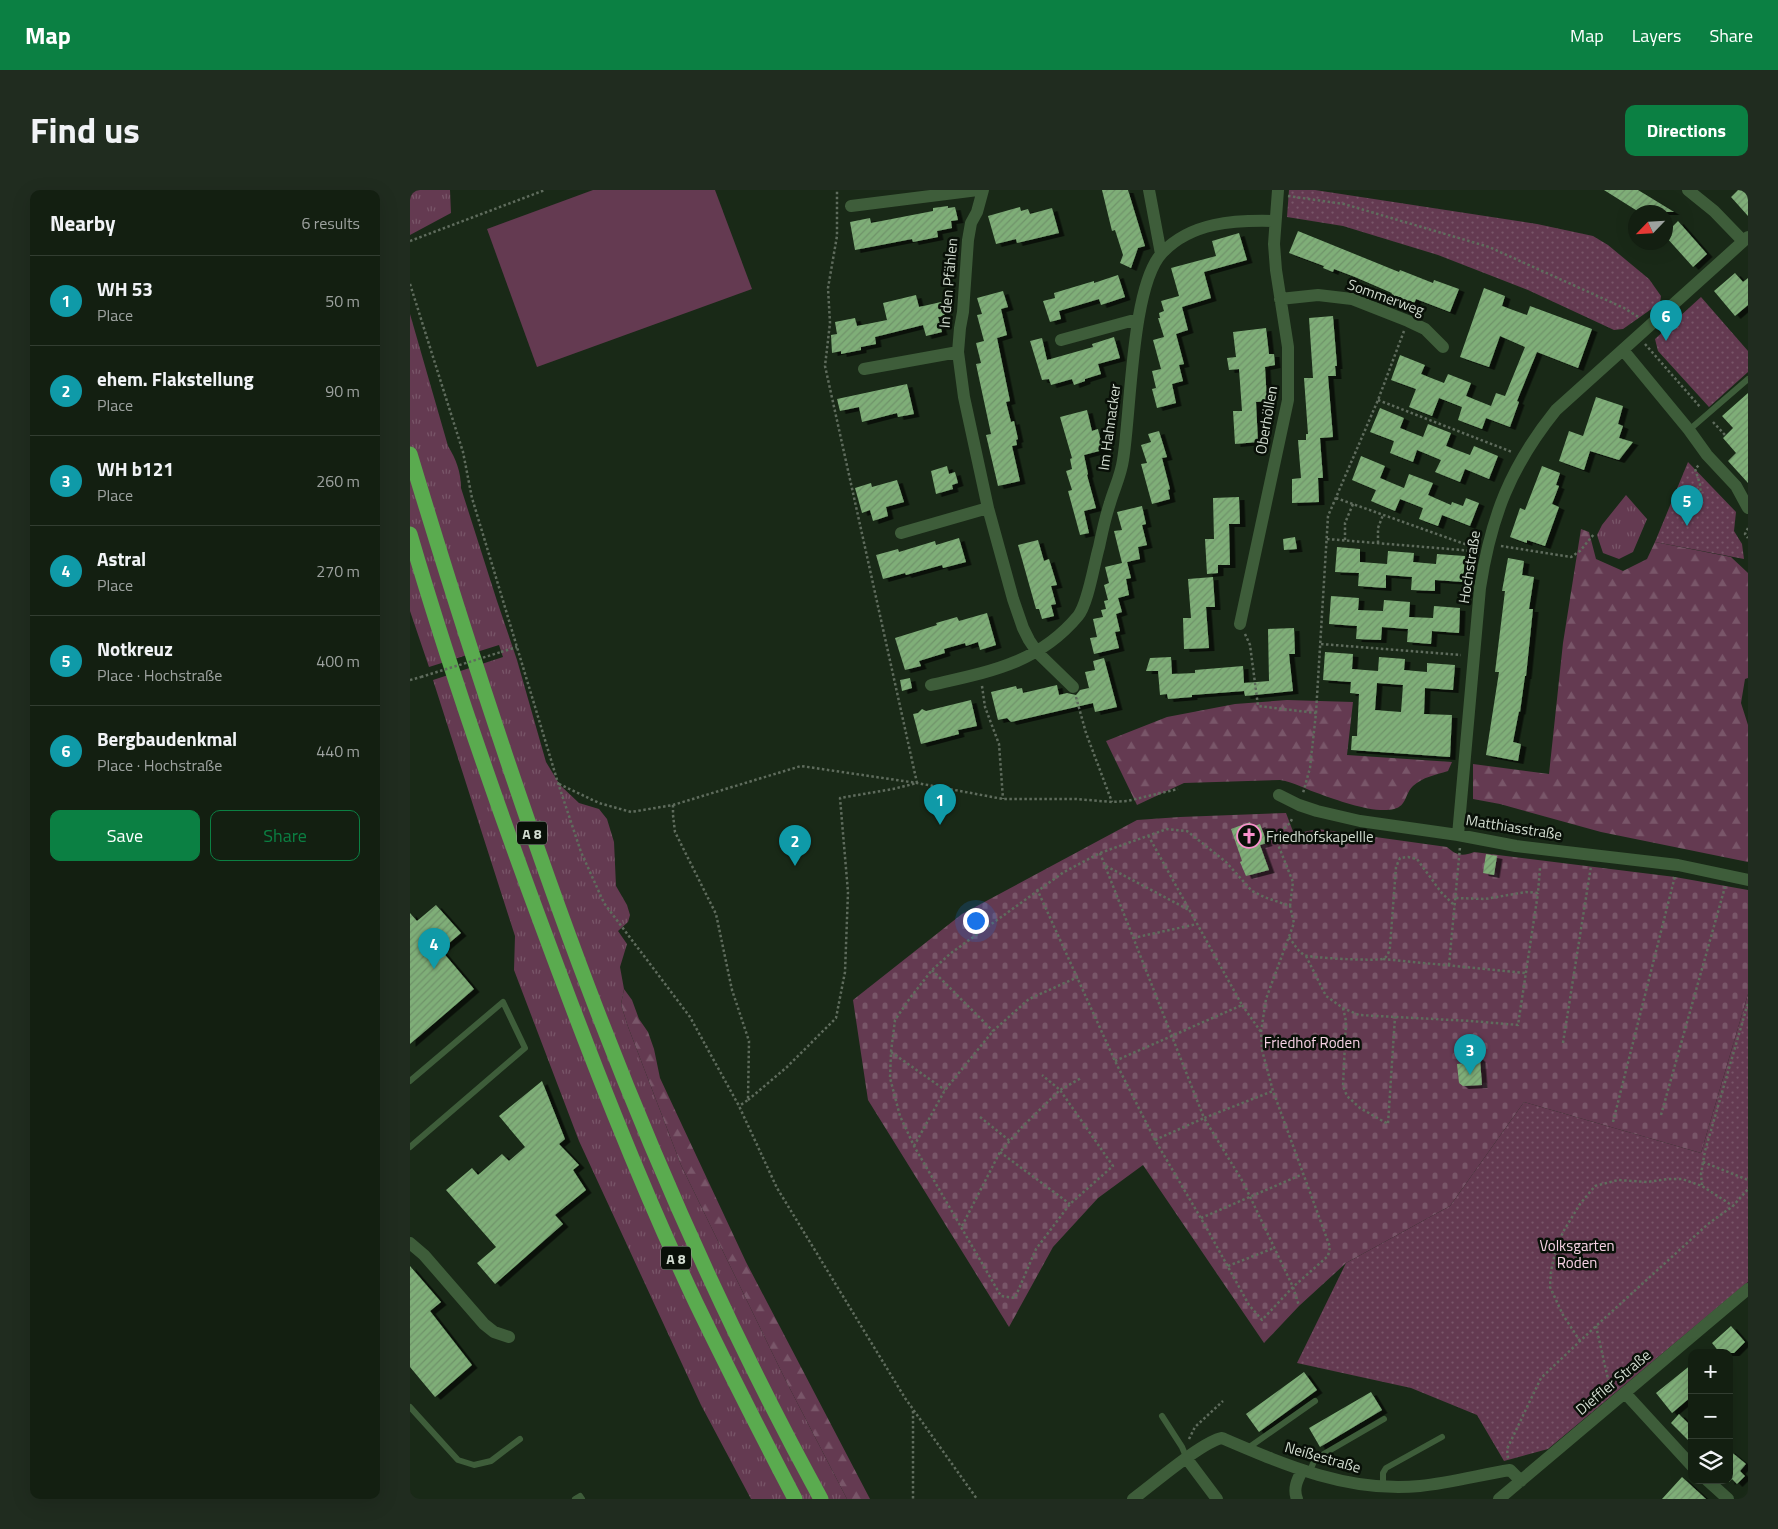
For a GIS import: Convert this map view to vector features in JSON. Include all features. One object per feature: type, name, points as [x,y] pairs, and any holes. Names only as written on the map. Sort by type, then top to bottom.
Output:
[{"type":"highway","name":"A 8","points":[[410,454],[445,570],[532,834],[626,1086],[716,1291],[769,1401],[819,1495]]},
{"type":"highway","name":"A 8","points":[[410,534],[454,677],[508,835],[606,1096],[696,1302],[749,1411],[795,1499]]},
{"type":"highway","points":[[410,556],[423,579]]},
{"type":"street","points":[[850,206],[978,190]]},
{"type":"street","name":"In den Pfählen","points":[[983,190],[977,212],[971,223],[968,240],[958,352],[971,436],[988,508],[1023,628],[1037,652],[1073,687]]},
{"type":"street","points":[[1149,190],[1161,254]]},
{"type":"street","name":"Oberhöllen","points":[[1240,624],[1288,400],[1288,347],[1274,253],[1274,221],[1278,192]]},
{"type":"street","points":[[1694,192],[1746,239]]},
{"type":"street","name":"Im Hahnacker","points":[[1037,652],[1057,637],[1082,611],[1109,504],[1123,461],[1138,319],[1152,268],[1161,254],[1176,241],[1193,231],[1214,224],[1247,220],[1274,221]]},
{"type":"street","name":"Hochstraße","points":[[1460,835],[1480,588],[1493,524],[1523,456],[1536,435],[1556,410],[1746,239]]},
{"type":"street","name":"Sommerweg","points":[[1280,300],[1318,295],[1335,296],[1360,302],[1425,329],[1443,347]]},
{"type":"street","points":[[1060,340],[1138,319]]},
{"type":"street","points":[[1623,350],[1689,430],[1707,455],[1736,486],[1748,508]]},
{"type":"street","points":[[864,369],[958,352]]},
{"type":"street","points":[[901,533],[988,508]]},
{"type":"street","points":[[931,685],[980,674],[1022,660],[1037,652]]},
{"type":"street","name":"Matthiasstraße","points":[[1279,795],[1317,811],[1360,821],[1460,835],[1516,846],[1678,865],[1748,880]]},
{"type":"street","points":[[410,1243],[424,1254],[484,1324],[494,1332],[509,1337]]},
{"type":"street","name":"Dieffler Straße","points":[[1500,1499],[1748,1289]]},
{"type":"street","points":[[1626,1392],[1688,1462]]},
{"type":"street","name":"Neißestraße","points":[[1135,1498],[1187,1459],[1215,1440],[1222,1438],[1305,1472],[1357,1484],[1383,1487],[1419,1486],[1510,1470],[1521,1481]]},
{"type":"street","points":[[1187,1459],[1217,1499]]},
{"type":"street","points":[[1297,1499],[1295,1494],[1296,1482],[1305,1472]]},
{"type":"street","points":[[1711,1484],[1728,1499]]},
{"type":"lane","points":[[1689,430],[1748,378]]},
{"type":"lane","points":[[410,1082],[503,1002],[525,1048],[410,1147]]},
{"type":"lane","points":[[1246,1449],[1315,1401]]},
{"type":"lane","points":[[410,1407],[458,1460],[474,1465],[491,1461],[520,1439]]},
{"type":"lane","points":[[1162,1416],[1182,1446],[1187,1459]]},
{"type":"lane","points":[[1305,1472],[1315,1459],[1384,1419]]},
{"type":"lane","points":[[1383,1487],[1383,1473],[1386,1468],[1442,1437]]},
{"type":"lane","points":[[575,1499],[580,1496],[582,1499]]},
{"type":"path","points":[[410,241],[545,190]]},
{"type":"path","points":[[838,190],[837,236],[828,288],[830,323],[825,366],[917,783]]},
{"type":"path","points":[[1278,192],[1344,204],[1489,247],[1624,308],[1650,324]]},
{"type":"path","points":[[410,284],[463,452],[472,498],[558,783],[582,852],[604,903],[690,1017],[739,1106],[777,1188],[913,1409],[977,1499]]},
{"type":"path","points":[[1037,889],[1115,1061],[1155,1140],[1249,1305],[1262,1320],[1293,1286],[1328,1256],[1330,1246],[1274,1091],[1262,1050],[1261,1032],[1266,999],[1294,922],[1290,906],[1293,882],[1275,837],[1290,822],[1299,805],[1310,768],[1321,644],[1328,516],[1378,400],[1408,321]]},
{"type":"path","points":[[1639,335],[1725,435]]},
{"type":"path","points":[[1378,400],[1523,456]]},
{"type":"path","points":[[1684,512],[1701,500],[1700,484],[1695,469],[1707,455]]},
{"type":"path","points":[[1336,498],[1486,552]]},
{"type":"path","points":[[1345,540],[1345,523],[1352,504]]},
{"type":"path","points":[[1378,543],[1378,528],[1383,515]]},
{"type":"path","points":[[1748,528],[1745,534],[1748,538]]},
{"type":"path","points":[[1327,539],[1486,552],[1503,546],[1571,557],[1580,551],[1594,534]]},
{"type":"path","points":[[1240,624],[1250,645],[1258,706],[1316,713]]},
{"type":"path","points":[[1321,644],[1474,656]]},
{"type":"path","points":[[410,680],[517,647]]},
{"type":"path","points":[[980,674],[985,707],[999,744],[1003,799]]},
{"type":"path","points":[[1073,687],[1086,733],[1112,802]]},
{"type":"path","points":[[558,783],[599,803],[631,812],[673,805],[801,766],[917,783],[1003,799],[1076,799],[1112,802],[1178,789]]},
{"type":"path","points":[[739,1106],[787,1067],[836,1018],[846,972],[848,892],[840,798],[917,783]]},
{"type":"path","points":[[673,805],[672,815],[675,832],[716,914],[732,990],[749,1041],[748,1100]]},
{"type":"path","points":[[1042,1074],[1060,1090],[1113,1166],[1070,1204],[1036,1249],[1015,1298],[1001,1296],[914,1146],[900,1116],[890,1078],[895,1020],[932,970],[951,953],[1037,889],[1064,872],[1100,853],[1166,829],[1187,831],[1226,862],[1252,891],[1290,906]]},
{"type":"path","points":[[1450,965],[1460,835]]},
{"type":"path","points":[[1148,836],[1242,1006],[1261,1032]]},
{"type":"path","points":[[1100,853],[1204,1118],[1243,1182],[1293,1286],[1300,1306]]},
{"type":"path","points":[[1563,1043],[1592,855]]},
{"type":"path","points":[[1383,959],[1386,957],[1390,947],[1396,866],[1400,858],[1417,859],[1441,892],[1455,906]]},
{"type":"path","points":[[1104,865],[1190,911]]},
{"type":"path","points":[[1613,1122],[1678,865]]},
{"type":"path","points":[[1290,937],[1296,949],[1306,956],[1326,996],[1343,1008],[1358,1015],[1503,1022],[1518,1025],[1540,868]]},
{"type":"path","points":[[1660,1115],[1728,876]]},
{"type":"path","points":[[1456,898],[1484,899],[1526,892],[1538,893]]},
{"type":"path","points":[[1133,938],[1197,924]]},
{"type":"path","points":[[1306,956],[1383,959],[1526,972]]},
{"type":"path","points":[[932,970],[993,1030]]},
{"type":"path","points":[[914,1146],[945,1090],[993,1030],[1029,999],[1078,977]]},
{"type":"path","points":[[1702,1186],[1703,1162],[1748,1003]]},
{"type":"path","points":[[1115,1061],[1242,1006]]},
{"type":"path","points":[[1343,1008],[1346,1021],[1343,1086],[1347,1096],[1360,1108],[1388,1124],[1395,1016]]},
{"type":"path","points":[[891,1052],[945,1090]]},
{"type":"path","points":[[962,1226],[1000,1152],[1060,1090],[1081,1078]]},
{"type":"path","points":[[1155,1140],[1204,1118],[1274,1091]]},
{"type":"path","points":[[980,1117],[1010,1141]]},
{"type":"path","points":[[1000,1152],[1070,1204]]},
{"type":"path","points":[[1703,1162],[1748,1180]]},
{"type":"path","points":[[1201,1218],[1304,1174]]},
{"type":"path","points":[[1580,1341],[1563,1315],[1550,1287],[1551,1270],[1556,1249],[1563,1232],[1580,1204],[1596,1186],[1618,1180],[1647,1182],[1682,1179],[1702,1186],[1733,1206]]},
{"type":"path","points":[[1507,1449],[1541,1378],[1708,1224],[1733,1206],[1748,1189]]},
{"type":"path","points":[[1228,1266],[1274,1248]]},
{"type":"path","points":[[1596,1326],[1614,1402]]},
{"type":"path","points":[[1187,1459],[1188,1440],[1195,1428],[1223,1401]]},
{"type":"path","points":[[913,1409],[913,1499]]},
{"type":"green space","points":[[410,190],[450,190],[451,213],[410,235]]},
{"type":"green space","points":[[593,190],[715,190],[752,289],[537,367],[487,229]]},
{"type":"green space","points":[[1289,190],[1315,190],[1537,224],[1593,236],[1608,245],[1649,279],[1661,296],[1660,303],[1623,329],[1614,330],[1528,290],[1438,255],[1343,226],[1287,217]]},
{"type":"green space","points":[[1701,297],[1748,351],[1748,372],[1709,407],[1658,351],[1655,339]]},
{"type":"green space","points":[[410,314],[448,446],[458,466],[461,488],[517,660],[546,762],[560,785],[579,803],[599,809],[607,819],[614,842],[616,886],[627,905],[630,915],[628,922],[618,931],[627,944],[620,967],[624,989],[621,1004],[627,1024],[681,1165],[786,1381],[847,1499],[751,1499],[701,1405],[579,1141],[514,970],[515,936],[433,680],[503,657],[499,645],[429,667],[410,611]]},
{"type":"green space","points":[[1688,462],[1736,512],[1734,531],[1742,544],[1744,559],[1655,542]]},
{"type":"green space","points":[[1626,495],[1647,519],[1633,552],[1619,559],[1603,553],[1597,535],[1602,525]]},
{"type":"green space","points":[[1581,529],[1589,532],[1596,559],[1623,571],[1647,559],[1655,542],[1731,557],[1748,573],[1748,678],[1745,679],[1741,703],[1748,725],[1748,862],[1601,832],[1500,804],[1473,799],[1473,764],[1549,774],[1563,643]]},
{"type":"green space","points":[[1287,700],[1353,702],[1347,755],[1452,762],[1448,771],[1425,778],[1413,786],[1404,802],[1394,809],[1377,810],[1347,803],[1280,780],[1184,783],[1137,805],[1106,741],[1167,717],[1235,704]]},
{"type":"green space","name":"Friedhof Roden","points":[[1286,813],[1294,834],[1318,829],[1447,847],[1459,854],[1474,852],[1675,877],[1748,890],[1748,994],[1701,1153],[1524,1102],[1450,1206],[1346,1263],[1299,1306],[1264,1343],[1143,1165],[1098,1198],[1053,1247],[1009,1327],[868,1100],[853,1000],[962,914],[1137,820]]},
{"type":"green space","points":[[624,989],[632,1000],[639,1019],[648,1032],[654,1049],[660,1078],[746,1262],[870,1499],[847,1499],[786,1381],[681,1165],[627,1024],[621,1004]]},
{"type":"green space","name":"Volksgarten Roden","points":[[1748,994],[1748,1282],[1548,1449],[1504,1461],[1477,1415],[1411,1388],[1297,1363],[1346,1263],[1450,1206],[1524,1102],[1701,1153]]},
{"type":"building","points":[[1102,190],[1128,190],[1145,246],[1138,248],[1131,268],[1120,263],[1123,255],[1115,230],[1112,231]]},
{"type":"building","points":[[1604,190],[1638,190],[1663,205],[1628,205]]},
{"type":"building","points":[[1738,190],[1748,190],[1748,216],[1731,197]]},
{"type":"building","points":[[948,206],[948,208],[955,207],[958,220],[951,221],[952,228],[937,231],[938,237],[913,242],[912,239],[855,250],[850,222],[870,218],[871,223],[933,211],[933,208]]},
{"type":"building","points":[[1020,207],[1021,211],[1028,209],[1030,214],[1052,208],[1059,233],[1017,243],[1016,239],[996,244],[988,216]]},
{"type":"building","points":[[1678,221],[1707,254],[1693,267],[1673,245],[1673,226]]},
{"type":"building","points":[[1298,231],[1399,272],[1400,270],[1433,283],[1434,280],[1459,289],[1450,312],[1416,299],[1414,304],[1355,277],[1334,269],[1333,272],[1323,268],[1324,266],[1289,253]]},
{"type":"building","points":[[1239,233],[1247,260],[1204,272],[1211,298],[1182,307],[1188,330],[1176,334],[1184,364],[1179,365],[1183,381],[1172,384],[1176,403],[1157,408],[1152,389],[1156,388],[1152,371],[1161,369],[1153,340],[1164,337],[1158,318],[1160,318],[1159,313],[1164,311],[1161,301],[1179,296],[1171,268],[1216,256],[1212,241]]},
{"type":"building","points":[[1735,273],[1743,282],[1748,278],[1748,305],[1735,316],[1714,291]]},
{"type":"building","points":[[1118,275],[1125,297],[1101,305],[1099,299],[1059,311],[1061,319],[1050,322],[1043,301],[1055,298],[1054,293]]},
{"type":"building","points":[[1484,288],[1505,296],[1502,306],[1527,315],[1530,306],[1592,329],[1578,368],[1537,352],[1517,401],[1519,402],[1510,427],[1486,418],[1482,429],[1458,420],[1462,407],[1439,398],[1432,416],[1409,407],[1416,389],[1391,380],[1400,355],[1425,365],[1421,374],[1444,383],[1448,374],[1471,383],[1466,396],[1491,406],[1496,393],[1505,396],[1525,347],[1500,336],[1489,367],[1460,357]]},
{"type":"building","points":[[1003,291],[1008,307],[1001,309],[1007,335],[997,338],[1010,401],[1006,402],[1011,422],[1014,421],[1018,439],[1016,440],[1017,445],[1012,446],[1020,481],[998,486],[986,435],[991,434],[976,364],[981,363],[976,343],[984,341],[977,315],[982,314],[977,298]]},
{"type":"building","points":[[916,295],[919,307],[941,302],[945,316],[938,317],[942,332],[926,336],[923,325],[875,337],[876,344],[861,347],[861,350],[841,354],[841,351],[832,353],[831,335],[837,334],[835,322],[855,318],[857,326],[887,320],[883,303]]},
{"type":"building","points":[[1333,316],[1337,366],[1335,366],[1336,376],[1328,376],[1333,437],[1320,438],[1323,478],[1318,478],[1319,502],[1292,503],[1292,479],[1301,478],[1298,440],[1306,440],[1306,434],[1308,434],[1304,378],[1313,378],[1309,318]]},
{"type":"building","points":[[1266,328],[1269,354],[1274,354],[1275,365],[1265,367],[1267,401],[1256,402],[1258,442],[1235,444],[1233,411],[1242,411],[1239,369],[1229,370],[1227,358],[1236,357],[1233,332]]},
{"type":"building","points":[[1114,337],[1120,358],[1098,364],[1101,374],[1074,385],[1072,379],[1051,385],[1049,379],[1042,380],[1030,341],[1042,338],[1047,360],[1093,347],[1092,344]]},
{"type":"building","points":[[907,384],[914,414],[898,417],[897,413],[862,422],[859,407],[840,411],[837,399]]},
{"type":"building","points":[[1748,393],[1748,483],[1728,461],[1736,453],[1723,438],[1733,428],[1722,416]]},
{"type":"building","points":[[1596,397],[1623,406],[1618,424],[1623,426],[1619,438],[1633,442],[1619,460],[1590,451],[1584,470],[1559,461],[1569,431],[1583,436]]},
{"type":"building","points":[[1380,408],[1404,418],[1400,428],[1423,437],[1428,424],[1451,433],[1446,446],[1470,455],[1474,446],[1498,456],[1489,479],[1465,469],[1460,482],[1435,472],[1441,460],[1417,450],[1413,462],[1390,453],[1394,441],[1370,432]]},
{"type":"building","points":[[1087,410],[1092,431],[1098,429],[1103,450],[1084,455],[1096,508],[1084,511],[1089,533],[1080,535],[1068,491],[1072,490],[1066,471],[1072,469],[1070,459],[1072,458],[1060,417]]},
{"type":"building","points":[[1159,431],[1167,457],[1162,458],[1170,489],[1168,490],[1170,499],[1152,504],[1141,464],[1147,463],[1141,445],[1151,442],[1148,434]]},
{"type":"building","points":[[1361,456],[1385,466],[1380,478],[1404,488],[1409,474],[1433,483],[1428,495],[1451,505],[1452,502],[1463,506],[1466,498],[1479,503],[1470,526],[1442,515],[1438,526],[1419,519],[1423,508],[1400,499],[1395,511],[1371,501],[1376,490],[1352,480]]},
{"type":"building","points":[[947,466],[949,474],[955,472],[958,483],[952,485],[953,489],[936,494],[931,471]]},
{"type":"building","points":[[1542,466],[1560,473],[1556,485],[1559,486],[1552,504],[1559,507],[1545,546],[1527,540],[1527,543],[1510,537],[1520,508],[1525,510]]},
{"type":"building","points":[[897,480],[904,502],[886,507],[888,516],[873,521],[870,510],[862,513],[855,488],[871,483],[872,487]]},
{"type":"building","points":[[1239,497],[1240,524],[1229,524],[1230,565],[1218,565],[1218,573],[1207,574],[1205,539],[1214,539],[1213,498]]},
{"type":"building","points":[[1142,506],[1146,524],[1142,525],[1147,545],[1138,547],[1140,559],[1127,562],[1131,578],[1126,579],[1129,595],[1118,598],[1122,612],[1116,614],[1120,631],[1115,632],[1119,648],[1094,654],[1090,638],[1097,637],[1093,619],[1103,617],[1101,610],[1106,609],[1104,601],[1108,600],[1104,585],[1109,583],[1105,567],[1122,563],[1114,531],[1122,530],[1117,512]]},
{"type":"building","points":[[1295,537],[1297,549],[1284,550],[1283,539]]},
{"type":"building","points":[[959,538],[966,562],[943,568],[942,565],[883,579],[876,555],[898,549],[899,552],[935,541],[936,545]]},
{"type":"building","points":[[1038,540],[1044,561],[1049,559],[1057,585],[1051,586],[1056,604],[1051,605],[1054,616],[1042,619],[1039,609],[1036,609],[1018,545]]},
{"type":"building","points":[[1337,547],[1360,549],[1360,562],[1387,564],[1388,551],[1414,553],[1413,562],[1436,564],[1437,554],[1465,556],[1463,582],[1435,580],[1435,591],[1411,590],[1412,577],[1386,575],[1386,588],[1358,586],[1359,573],[1335,572]]},
{"type":"building","points":[[1508,558],[1524,561],[1522,575],[1534,577],[1529,609],[1533,609],[1526,676],[1513,742],[1521,744],[1518,761],[1486,755],[1499,672],[1495,672],[1505,591],[1502,591]]},
{"type":"building","points":[[1213,577],[1215,607],[1206,607],[1209,648],[1184,649],[1183,618],[1191,618],[1188,579]]},
{"type":"building","points":[[1331,596],[1359,598],[1358,610],[1383,611],[1384,600],[1410,602],[1409,617],[1433,618],[1434,606],[1460,608],[1459,633],[1432,631],[1431,644],[1407,642],[1408,629],[1382,627],[1381,640],[1356,639],[1357,626],[1329,624]]},
{"type":"building","points":[[987,613],[996,645],[980,650],[978,642],[966,646],[965,643],[944,649],[945,653],[919,661],[921,666],[905,670],[895,638],[957,617],[959,621]]},
{"type":"building","points":[[1294,628],[1295,654],[1289,654],[1293,691],[1245,696],[1244,691],[1168,699],[1167,694],[1160,695],[1158,671],[1146,671],[1150,658],[1171,657],[1172,674],[1195,673],[1195,670],[1243,666],[1244,683],[1269,681],[1268,629]]},
{"type":"building","points":[[1325,652],[1353,654],[1352,669],[1378,671],[1379,657],[1405,659],[1404,670],[1427,672],[1427,663],[1455,665],[1453,690],[1425,688],[1424,714],[1452,715],[1450,757],[1351,750],[1352,736],[1357,736],[1359,694],[1350,693],[1351,682],[1323,680]],"holes":[[[1377,683],[1403,685],[1401,712],[1375,710]]]},
{"type":"building","points":[[1104,658],[1117,707],[1095,712],[1093,703],[1011,722],[1007,718],[998,720],[991,692],[1016,686],[1017,689],[1022,688],[1023,693],[1057,685],[1059,695],[1067,693],[1076,695],[1080,690],[1089,688],[1085,672],[1095,670],[1093,661]]},
{"type":"building","points":[[910,678],[912,688],[902,691],[900,680]]},
{"type":"building","points":[[971,700],[977,726],[958,730],[959,734],[921,744],[913,714],[918,713],[922,709],[926,711]]},
{"type":"building","name":"Friedhofskapellle","points":[[1250,822],[1252,827],[1260,824],[1267,843],[1260,845],[1269,870],[1246,876],[1231,829]]},
{"type":"building","points":[[1486,854],[1497,856],[1494,875],[1483,873]]},
{"type":"building","points":[[436,905],[461,933],[441,950],[474,989],[410,1044],[410,913],[417,921]]},
{"type":"building","points":[[1471,1051],[1480,1059],[1482,1085],[1463,1086],[1459,1083],[1457,1064],[1465,1063]]},
{"type":"building","points":[[542,1081],[565,1139],[559,1144],[579,1165],[573,1170],[586,1190],[555,1215],[563,1224],[495,1284],[477,1263],[496,1247],[446,1190],[472,1168],[478,1175],[502,1154],[509,1161],[525,1147],[499,1116]]},
{"type":"building","points":[[410,1266],[441,1302],[430,1311],[472,1365],[435,1397],[410,1367]]},
{"type":"building","points":[[1731,1326],[1745,1342],[1734,1353],[1733,1349],[1717,1349],[1712,1343]]},
{"type":"building","points":[[1688,1367],[1688,1399],[1672,1413],[1656,1393]]},
{"type":"building","points":[[1304,1372],[1317,1390],[1259,1432],[1246,1414]]},
{"type":"building","points":[[1371,1392],[1382,1410],[1320,1447],[1309,1428]]},
{"type":"building","points":[[1679,1414],[1688,1423],[1688,1440],[1671,1423]]},
{"type":"building","points":[[1733,1453],[1746,1464],[1740,1471],[1745,1476],[1737,1484],[1733,1480]]},
{"type":"building","points":[[1682,1477],[1706,1499],[1662,1499]]},
{"type":"place","name":"Bergbaudenkmal","points":[[1666,341]]},
{"type":"place","name":"Notkreuz","points":[[1687,526]]},
{"type":"place","name":"WH 53","points":[[940,825]]},
{"type":"place","name":"Friedhofskapellle","points":[[1249,836]]},
{"type":"place","name":"ehem. Flakstellung","points":[[795,866]]},
{"type":"place","name":"Astral","points":[[434,969]]},
{"type":"place","name":"WH b121","points":[[1470,1075]]}]
